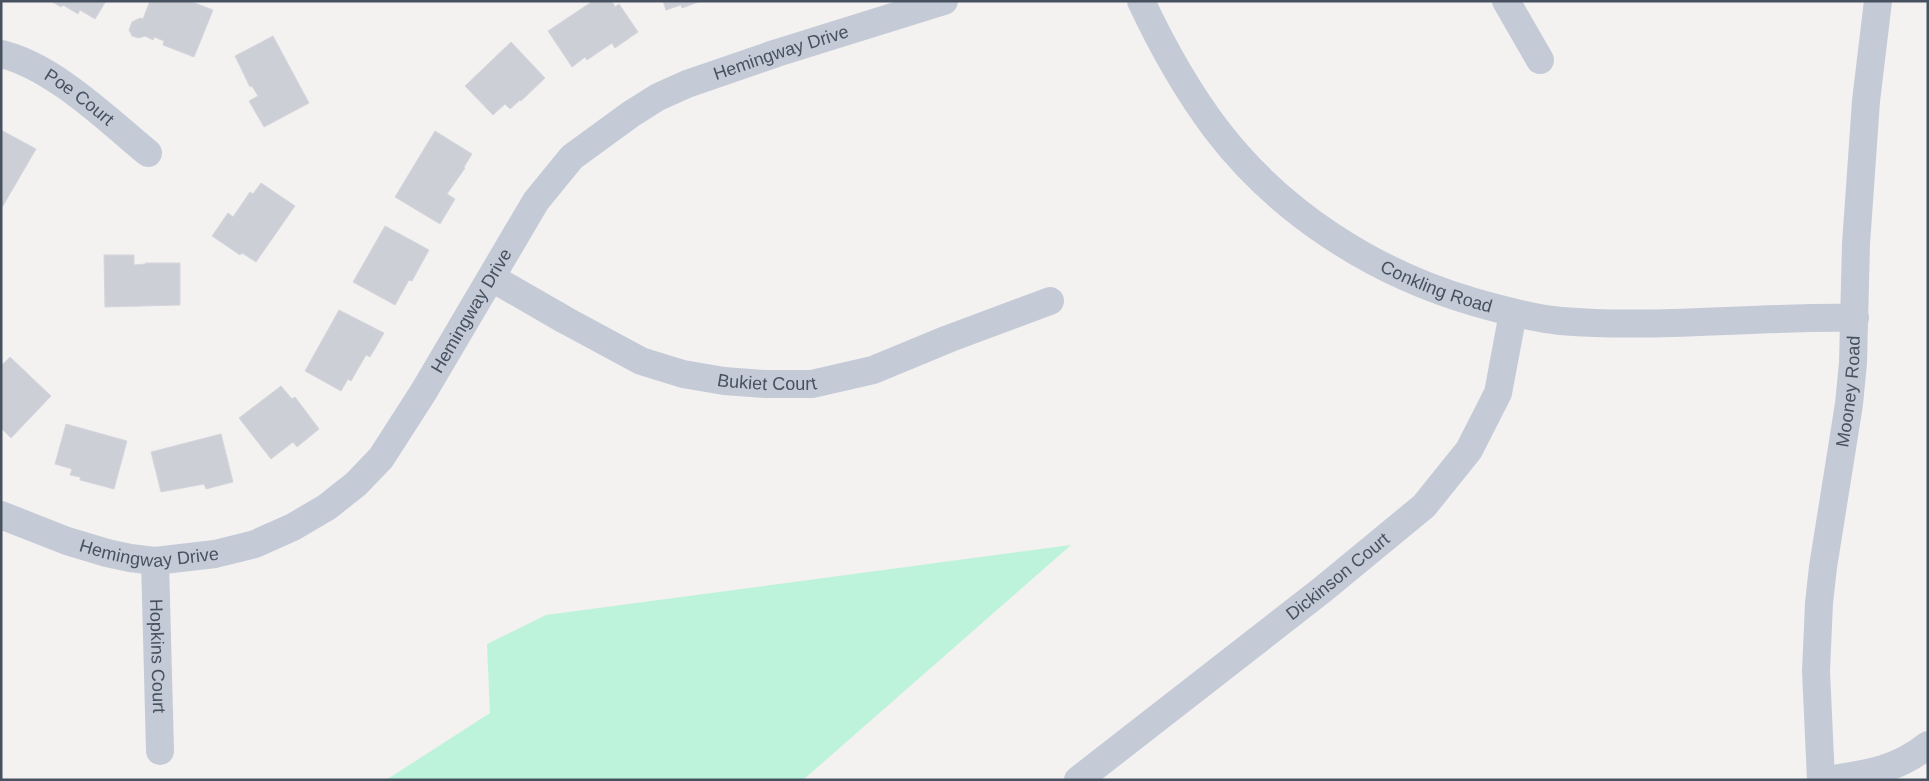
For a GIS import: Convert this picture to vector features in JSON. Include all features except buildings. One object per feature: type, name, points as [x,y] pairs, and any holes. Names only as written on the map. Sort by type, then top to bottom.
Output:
[{"type":"street","name":"Hemingway Drive","points":[[1,515],[67,541],[107,553],[155,561],[216,554],[255,544],[293,527],[320,511],[356,484],[381,458],[424,391],[536,201],[572,157],[631,114],[658,97],[687,84],[778,53],[944,1]]},
{"type":"street","name":"Conkling Road","points":[[1140,1],[1178,72],[1217,131],[1240,157],[1300,212],[1339,241],[1391,270],[1448,294],[1513,313],[1560,321],[1620,323],[1821,317],[1855,318]]},
{"type":"street","points":[[1506,1],[1540,60]]},
{"type":"street","name":"Mooney Road","points":[[1821,780],[1816,671],[1819,603],[1849,404],[1855,318],[1856,244],[1866,111],[1878,1]]},
{"type":"street","name":"Poe Court","points":[[1,54],[26,64],[71,89],[148,153]]},
{"type":"street","name":"Bukiet Court","points":[[492,278],[641,361],[683,374],[724,382],[764,384],[812,384],[873,370],[948,339],[1050,301]]},
{"type":"street","name":"Dickinson Court","points":[[1078,780],[1322,590],[1424,506],[1470,450],[1498,393],[1513,313]]},
{"type":"street","name":"Hopkins Court","points":[[155,561],[160,751]]},
{"type":"street","points":[[1826,780],[1863,775],[1892,767],[1906,761],[1928,745]]},
{"type":"green space","points":[[1071,545],[803,780],[386,780],[490,713],[487,644],[546,615]]}]
